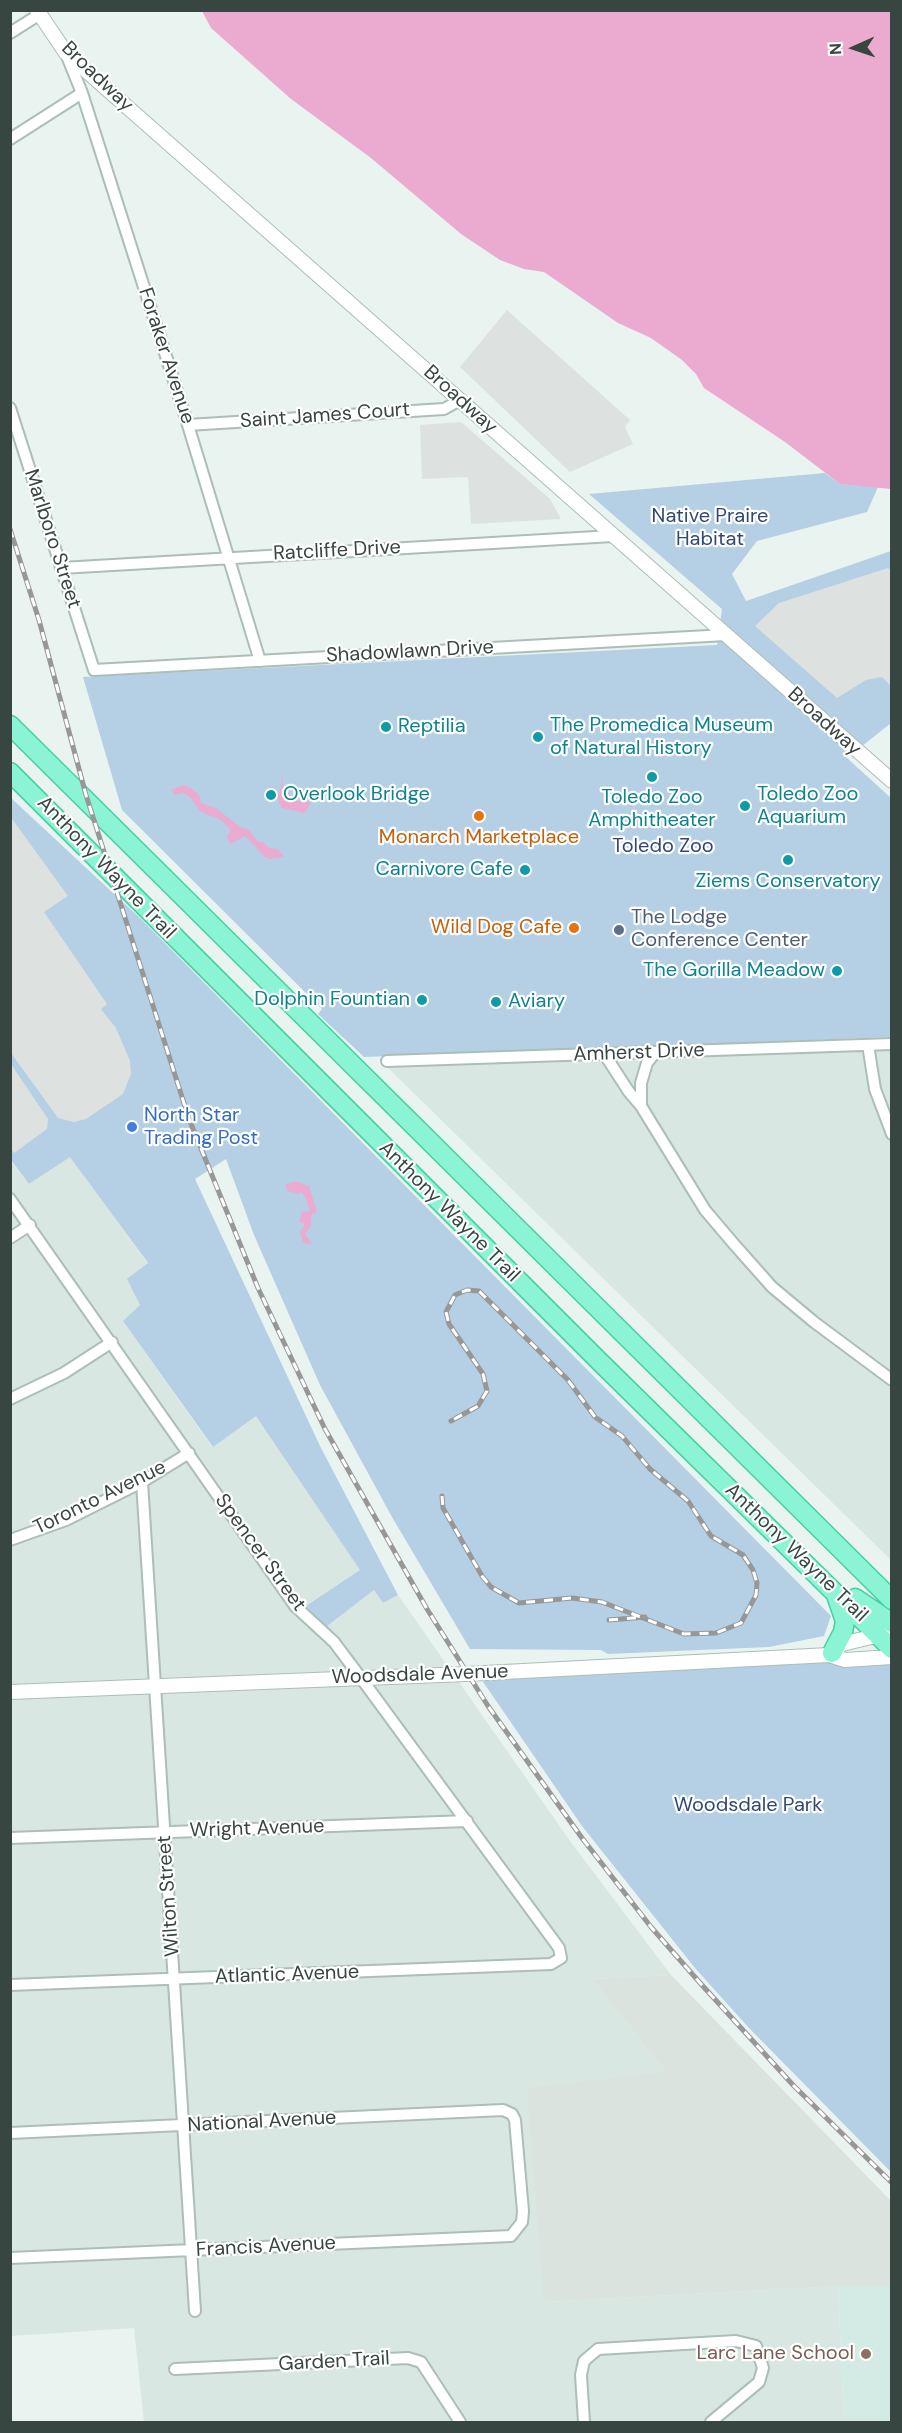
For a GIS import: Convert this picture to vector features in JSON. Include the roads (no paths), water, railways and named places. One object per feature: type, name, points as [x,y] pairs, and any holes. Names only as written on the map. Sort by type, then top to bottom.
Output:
[{"type":"highway","name":"Anthony Wayne Trail","points":[[10,725],[891,1600]]},
{"type":"highway","name":"Anthony Wayne Trail","points":[[10,772],[565,1328],[834,1591],[887,1630],[891,1649]]},
{"type":"highway","points":[[765,1523],[805,1548],[887,1630]]},
{"type":"highway","points":[[831,1654],[843,1632],[845,1621],[834,1591]]},
{"type":"street","points":[[10,33],[38,12]]},
{"type":"street","name":"Broadway","points":[[38,12],[66,53],[891,781]]},
{"type":"street","name":"Foraker Avenue","points":[[66,53],[82,93],[188,425],[260,661]]},
{"type":"street","points":[[10,139],[82,93]]},
{"type":"street","name":"Saint James Court","points":[[188,425],[444,409],[460,400]]},
{"type":"street","name":"Marlboro Street","points":[[10,408],[94,670]]},
{"type":"street","name":"Ratcliffe Drive","points":[[62,568],[613,536]]},
{"type":"street","name":"Shadowlawn Drive","points":[[94,670],[726,635]]},
{"type":"street","name":"Amherst Drive","points":[[387,1061],[891,1044]]},
{"type":"street","points":[[868,1045],[875,1089],[891,1134]]},
{"type":"street","points":[[642,1106],[641,1083],[647,1063],[655,1053]]},
{"type":"street","points":[[605,1055],[629,1092],[642,1106],[705,1210],[772,1287],[891,1380]]},
{"type":"street","name":"Spencer Street","points":[[10,1199],[295,1606],[334,1642],[560,1948],[561,1958]]},
{"type":"street","points":[[10,1238],[30,1225]]},
{"type":"street","points":[[10,1400],[64,1373],[112,1342]]},
{"type":"street","name":"Toronto Avenue","points":[[10,1540],[66,1520],[142,1482],[189,1453]]},
{"type":"street","name":"Wilton Street","points":[[142,1482],[195,2311]]},
{"type":"street","name":"Woodsdale Avenue","points":[[831,1654],[842,1644],[887,1630]]},
{"type":"street","name":"Woodsdale Avenue","points":[[10,1692],[774,1660],[831,1654],[845,1660],[891,1657]]},
{"type":"street","name":"Wright Avenue","points":[[10,1838],[467,1821]]},
{"type":"street","name":"Atlantic Avenue","points":[[10,1985],[551,1965],[561,1958]]},
{"type":"street","name":"National Avenue","points":[[10,2133],[503,2110],[512,2114],[517,2127],[523,2211],[519,2228]]},
{"type":"street","name":"Francis Avenue","points":[[10,2258],[511,2236],[519,2228]]},
{"type":"street","points":[[584,2422],[581,2376],[584,2361],[598,2349],[736,2341],[756,2346],[763,2368],[759,2382],[711,2422]]},
{"type":"street","name":"Garden Trail","points":[[175,2369],[408,2358],[421,2362],[460,2422]]},
{"type":"railway","points":[[10,529],[39,620],[86,795],[189,1119],[258,1288],[325,1429],[427,1609],[488,1706],[582,1838],[651,1927],[701,1984],[793,2085],[892,2183]]},
{"type":"railway","points":[[442,1496],[443,1508],[482,1576],[491,1587],[519,1603],[572,1598],[602,1602],[684,1634],[716,1633],[741,1623],[756,1595],[757,1583],[753,1570],[743,1555],[711,1536],[688,1501],[650,1469],[622,1436],[595,1417],[568,1380],[479,1291],[467,1290],[455,1295],[446,1312],[449,1324],[483,1374],[487,1391],[478,1406],[451,1421]]},
{"type":"railway","points":[[609,1620],[645,1617]]},
{"type":"place","name":"Reptilia","points":[[386,727]]},
{"type":"place","name":"The Promedica Museum of Natural History","points":[[538,737]]},
{"type":"place","name":"Toledo Zoo Amphitheater","points":[[652,777]]},
{"type":"place","name":"Overlook Bridge","points":[[271,795]]},
{"type":"place","name":"Toledo Zoo Aquarium","points":[[745,806]]},
{"type":"place","name":"Monarch Marketplace","points":[[479,816]]},
{"type":"place","name":"Ziems Conservatory","points":[[788,860]]},
{"type":"place","name":"Carnivore Cafe","points":[[525,870]]},
{"type":"place","name":"Wild Dog Cafe","points":[[574,928]]},
{"type":"place","name":"The Lodge Conference Center","points":[[619,930]]},
{"type":"place","name":"The Gorilla Meadow","points":[[837,971]]},
{"type":"place","name":"Dolphin Fountian","points":[[422,1000]]},
{"type":"place","name":"Aviary","points":[[496,1002]]},
{"type":"place","name":"North Star Trading Post","points":[[132,1127]]},
{"type":"place","name":"Larc Lane School","points":[[866,2354]]},
{"type":"park label","name":"Native Praire Habitat","points":[[710,528]]},
{"type":"park label","name":"Toledo Zoo","points":[[663,847]]},
{"type":"park label","name":"Woodsdale Park","points":[[748,1806]]}]
